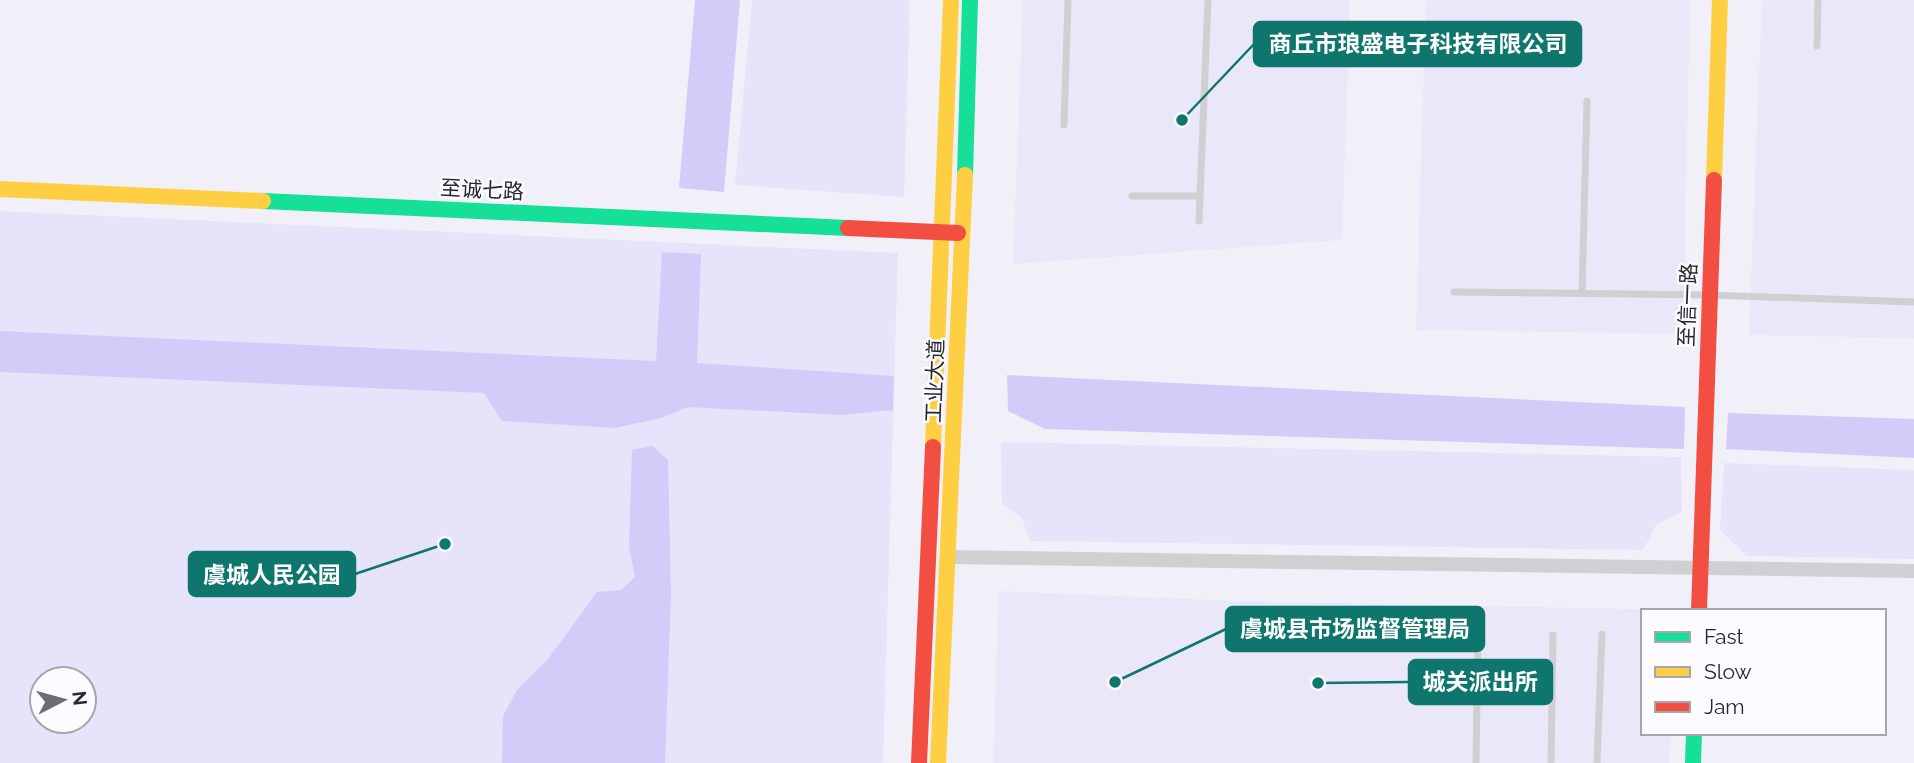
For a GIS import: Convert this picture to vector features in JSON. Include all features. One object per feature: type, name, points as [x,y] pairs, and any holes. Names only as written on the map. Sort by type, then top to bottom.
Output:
[{"type":"main road","points":[[919,763],[951,0]]},
{"type":"main road","name":"工业大道","points":[[938,763],[963,233],[970,0]]},
{"type":"main road","name":"至信一路","points":[[1699,609],[1720,0]]},
{"type":"main road","name":"至诚七路","points":[[0,189],[963,233]]},
{"type":"main road","points":[[1693,763],[1694,735]]},
{"type":"street","points":[[949,557],[1914,571]]},
{"type":"lane","points":[[1064,125],[1068,0]]},
{"type":"lane","points":[[1199,221],[1208,0]]},
{"type":"lane","points":[[1816,46],[1818,0]]},
{"type":"lane","points":[[1582,293],[1587,101]]},
{"type":"lane","points":[[1132,196],[1200,196]]},
{"type":"lane","points":[[1454,292],[1710,295],[1914,302]]},
{"type":"lane","points":[[1476,763],[1478,632]]},
{"type":"lane","points":[[1597,763],[1602,634]]},
{"type":"lane","points":[[1551,763],[1553,635]]},
{"type":"shaded area","points":[[695,0],[740,0],[724,192],[679,188]]},
{"type":"shaded area","points":[[752,0],[910,0],[904,197],[735,185]]},
{"type":"shaded area","points":[[1023,0],[1350,0],[1342,240],[1013,264]]},
{"type":"shaded area","points":[[1426,0],[1690,0],[1683,334],[1416,330]]},
{"type":"shaded area","points":[[1762,0],[1914,0],[1914,338],[1749,335]]},
{"type":"shaded area","points":[[0,211],[898,253],[883,763],[0,763]]},
{"type":"shaded area","points":[[662,252],[701,254],[697,363],[894,376],[893,410],[841,415],[688,407],[661,418],[615,428],[502,421],[484,393],[0,372],[0,331],[656,361]]},
{"type":"shaded area","points":[[1007,375],[1685,407],[1684,449],[1045,429],[1008,411]]},
{"type":"shaded area","points":[[1728,413],[1914,419],[1914,458],[1726,449]]},
{"type":"shaded area","points":[[1001,442],[1681,457],[1682,512],[1656,525],[1643,550],[1030,541],[1022,518],[1002,504]]},
{"type":"shaded area","points":[[653,446],[668,460],[671,595],[665,763],[502,763],[503,716],[517,690],[548,659],[597,592],[621,590],[635,577],[629,547],[632,450]]},
{"type":"shaded area","points":[[1724,463],[1914,470],[1914,559],[1747,556],[1720,530]]},
{"type":"shaded area","points":[[999,591],[1237,601],[1641,609],[1641,735],[1671,735],[1669,763],[993,763]]},
{"type":"traffic: fast","points":[[965,175],[970,0]]},
{"type":"traffic: fast","points":[[263,201],[848,228]]},
{"type":"traffic: fast","points":[[1693,763],[1694,735]]},
{"type":"traffic: slow","points":[[933,447],[951,0]]},
{"type":"traffic: slow","points":[[1714,180],[1720,0]]},
{"type":"traffic: slow","points":[[938,763],[965,175]]},
{"type":"traffic: slow","points":[[0,189],[263,201]]},
{"type":"traffic: jam","points":[[1699,609],[1714,180]]},
{"type":"traffic: jam","points":[[848,228],[958,233]]},
{"type":"traffic: jam","points":[[919,763],[933,447]]},
{"type":"place","name":"商丘市琅盛电子科技有限公司","points":[[1182,120]]},
{"type":"place","name":"虞城人民公园","points":[[445,544]]},
{"type":"place","name":"虞城县市场监督管理局","points":[[1115,682]]},
{"type":"place","name":"城关派出所","points":[[1318,683]]}]
